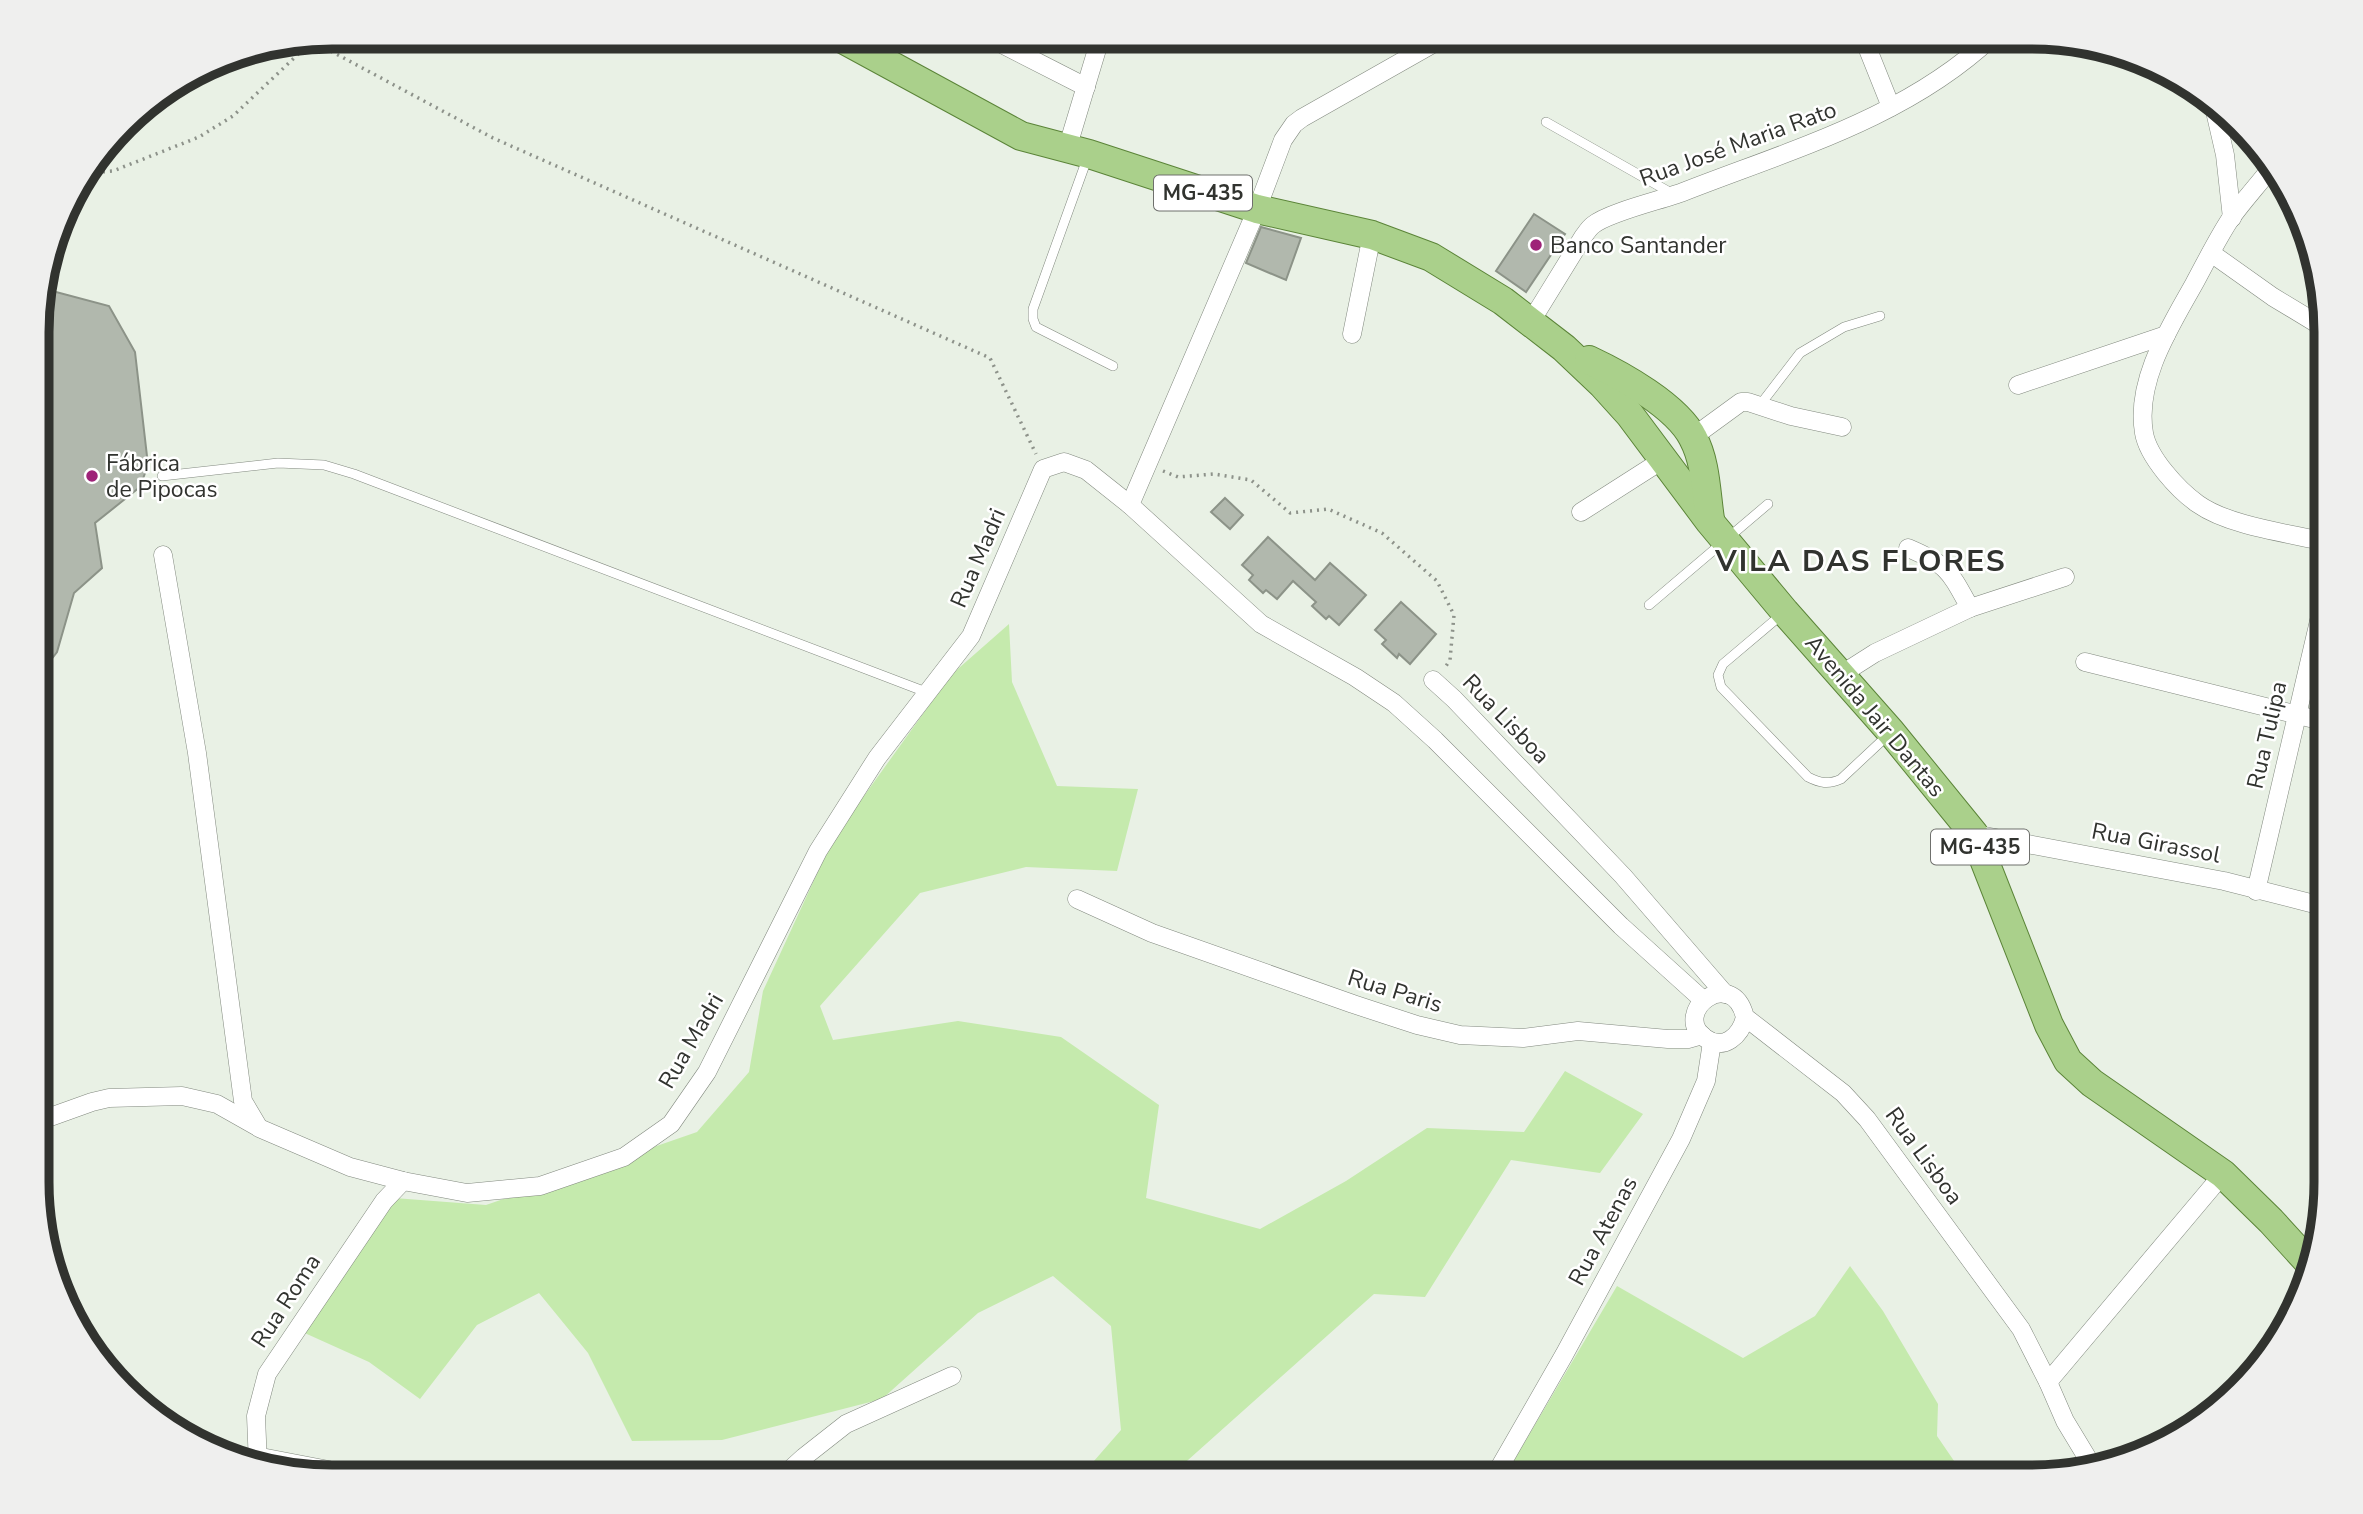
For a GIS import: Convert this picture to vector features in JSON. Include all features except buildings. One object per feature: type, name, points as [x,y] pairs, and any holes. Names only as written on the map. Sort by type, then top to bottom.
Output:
[{"type":"main road","name":"Avenida Jair Dantas","points":[[861,49],[1021,136],[1078,151],[1257,209],[1372,235],[1431,257],[1503,301],[1564,348],[1630,415],[1718,531],[1785,612],[1842,674],[1974,834],[2049,1025],[2068,1060],[2092,1083],[2223,1174]]},
{"type":"main road","name":"Avenida Jair Dantas","points":[[1564,348],[1616,373],[1645,392],[1671,411],[1693,437],[1718,531]]},
{"type":"main road","name":"MG-435","points":[[2223,1174],[2304,1256]]},
{"type":"street","points":[[1012,49],[1086,87]]},
{"type":"street","points":[[1078,151],[1086,87],[1097,49]]},
{"type":"street","points":[[1130,505],[1257,209],[1283,141],[1294,124],[1424,49]]},
{"type":"street","points":[[1868,49],[1891,107]]},
{"type":"street","name":"Rua José Maria Rato","points":[[1530,323],[1593,225],[1605,218],[1675,195],[1855,127],[1938,79],[1977,49]]},
{"type":"street","points":[[2216,118],[2225,155],[2232,218]]},
{"type":"street","points":[[2266,175],[2232,218],[2166,335],[2149,379],[2142,411],[2144,436],[2155,458],[2176,486],[2199,505],[2226,519],[2314,539]]},
{"type":"street","points":[[1352,334],[1372,235]]},
{"type":"street","points":[[2211,253],[2273,298],[2313,322]]},
{"type":"street","points":[[2018,385],[2166,335]]},
{"type":"street","points":[[1693,437],[1741,402],[1842,427]]},
{"type":"street","points":[[1581,512],[1664,459]]},
{"type":"street","points":[[1043,469],[1064,462],[1086,470],[1130,505],[1261,624],[1356,677],[1394,703],[1435,740],[1621,926],[1703,1000]]},
{"type":"street","name":"Rua Madri","points":[[49,1117],[109,1098],[182,1096],[217,1104],[259,1128],[350,1167],[403,1181],[467,1193],[541,1186],[624,1157],[671,1124],[707,1072],[818,851],[877,758],[971,635],[1043,469]]},
{"type":"street","points":[[1908,548],[1945,567],[1970,608]]},
{"type":"street","points":[[163,555],[197,753],[243,1101],[259,1128]]},
{"type":"street","points":[[1842,674],[1875,653],[1970,608],[2065,577]]},
{"type":"street","name":"Rua Tulipa","points":[[2256,891],[2314,644]]},
{"type":"street","points":[[2085,662],[2314,719]]},
{"type":"street","name":"Rua Lisboa","points":[[1433,680],[1623,876],[1725,994],[1738,1002],[1745,1017],[1843,1093],[1867,1119],[2021,1328],[2065,1421],[2088,1459]]},
{"type":"street","name":"Rua Girassol","points":[[1974,834],[2224,881],[2314,904]]},
{"type":"street","name":"Rua Paris","points":[[1077,899],[1165,938],[1353,1004],[1460,1035],[1523,1038],[1578,1031],[1668,1039],[1707,1039]]},
{"type":"street","points":[[1725,994],[1710,995],[1703,1000],[1697,1008],[1696,1027],[1707,1039],[1724,1042],[1735,1038],[1745,1017]]},
{"type":"street","name":"Rua Atenas","points":[[1501,1465],[1681,1139],[1706,1080],[1707,1039]]},
{"type":"street","points":[[2048,1382],[2223,1174]]},
{"type":"street","name":"Rua Roma","points":[[257,1454],[256,1416],[267,1374],[384,1201],[403,1181]]},
{"type":"street","points":[[795,1465],[846,1423],[951,1376]]},
{"type":"lane","points":[[1546,122],[1675,195]]},
{"type":"lane","points":[[1078,151],[1033,309],[1033,319],[1037,327],[1113,366]]},
{"type":"lane","points":[[1760,405],[1800,353],[1844,327],[1880,316]]},
{"type":"lane","points":[[162,476],[278,463],[324,465],[354,474],[926,692]]},
{"type":"lane","points":[[1649,605],[1718,531],[1768,504]]},
{"type":"lane","points":[[1785,612],[1723,664],[1718,675],[1721,687],[1808,777],[1821,784],[1841,779],[1891,732]]},
{"type":"path","points":[[327,49],[493,138],[990,358],[1043,469]]},
{"type":"path","points":[[99,172],[113,171],[199,137],[233,116],[302,51]]},
{"type":"path","name":"Rua Lisboa","points":[[1147,463],[1178,477],[1214,474],[1251,480],[1290,513],[1328,509],[1382,533],[1437,581],[1454,615],[1450,660],[1433,680]]},
{"type":"green space","points":[[1009,624],[1012,682],[1057,786],[1138,789],[1117,871],[1026,867],[920,893],[820,1006],[833,1040],[958,1021],[1061,1037],[1159,1105],[1146,1198],[1260,1229],[1346,1181],[1427,1128],[1524,1132],[1565,1071],[1643,1114],[1600,1173],[1511,1160],[1425,1297],[1374,1294],[1182,1465],[1090,1465],[1121,1430],[1111,1326],[1053,1276],[978,1313],[882,1399],[722,1440],[632,1441],[588,1353],[539,1293],[477,1325],[420,1399],[369,1362],[298,1330],[381,1197],[486,1205],[697,1132],[749,1072],[763,991],[833,839],[951,675]]},
{"type":"green space","points":[[1850,1266],[1883,1311],[1938,1404],[1937,1436],[1957,1465],[1511,1465],[1617,1286],[1743,1358],[1815,1316]]},
{"type":"place","name":"Banco Santander","points":[[1536,245]]},
{"type":"place","name":"Fábrica de Pipocas","points":[[92,476]]},
{"type":"district","name":"VILA DAS FLORES","points":[[1861,561]]}]
